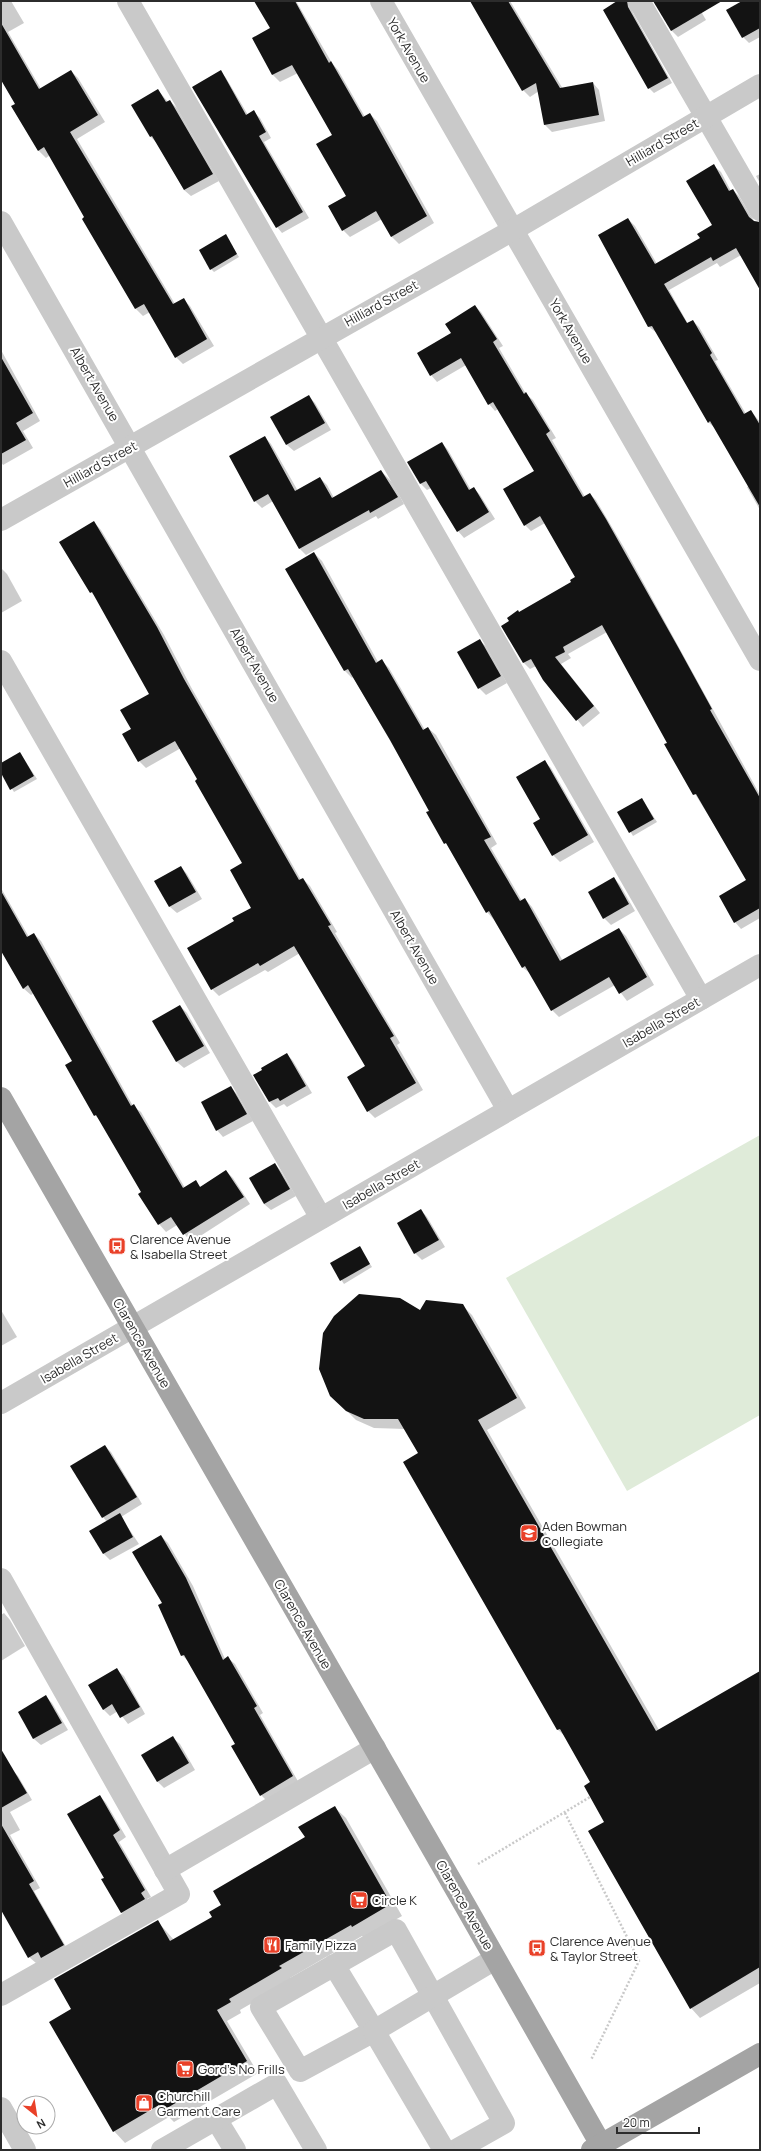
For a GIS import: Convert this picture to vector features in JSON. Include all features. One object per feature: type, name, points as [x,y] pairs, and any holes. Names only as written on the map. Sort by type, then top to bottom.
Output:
[{"type":"main road","name":"Clarence Avenue","points":[[1,1098],[375,1748],[495,1959],[599,2148]]},
{"type":"main road","points":[[599,2148],[760,2054]]},
{"type":"street","points":[[128,1],[701,999]]},
{"type":"street","name":"York Avenue","points":[[381,1],[760,660]]},
{"type":"street","points":[[639,1],[707,116],[760,210]]},
{"type":"street","name":"Hilliard Street","points":[[1,520],[321,337],[513,230],[760,85]]},
{"type":"street","name":"Albert Avenue","points":[[1,222],[131,447],[508,1110]]},
{"type":"street","points":[[1,661],[321,1218]]},
{"type":"street","name":"Isabella Street","points":[[1,1402],[760,965]]},
{"type":"street","points":[[1,1580],[179,1894],[1,1995]]},
{"type":"street","points":[[165,1870],[375,1748]]},
{"type":"street","points":[[300,2071],[261,2007],[396,1930],[504,2123],[456,2150]]},
{"type":"street","points":[[162,2150],[300,2071],[374,2031],[495,1959]]},
{"type":"street","points":[[334,1965],[444,2150]]},
{"type":"street","points":[[277,2084],[316,2150]]},
{"type":"street","points":[[1,2108],[25,2150]]},
{"type":"street","points":[[216,2119],[235,2150]]},
{"type":"path","points":[[478,1864],[590,1797]]},
{"type":"path","points":[[565,1813],[638,1961],[591,2060]]},
{"type":"green space","points":[[760,1135],[760,1415],[627,1491],[506,1278]]},
{"type":"building","points":[[254,1],[295,1],[329,63],[331,61],[363,117],[370,113],[427,216],[391,237],[376,211],[342,231],[328,206],[346,196],[316,144],[332,135],[292,65],[272,75],[252,38],[270,28]]},
{"type":"building","points":[[470,1],[508,1],[560,88],[593,82],[599,115],[544,125],[536,83],[522,91]]},
{"type":"building","points":[[617,1],[627,1],[628,7],[668,78],[648,89],[603,10]]},
{"type":"building","points":[[653,1],[722,1],[671,31]]},
{"type":"building","points":[[742,1],[760,1],[760,28],[742,38],[726,10]]},
{"type":"building","points":[[1,23],[39,89],[71,70],[98,115],[70,132],[173,304],[184,298],[207,339],[175,358],[144,304],[135,309],[82,219],[84,217],[44,147],[38,151],[11,106],[15,104],[1,80]]},
{"type":"building","points":[[221,70],[246,115],[254,110],[266,132],[259,136],[303,212],[276,228],[192,87]]},
{"type":"building","points":[[158,89],[166,102],[170,100],[213,174],[184,190],[152,136],[150,137],[131,105]]},
{"type":"building","points":[[714,164],[729,191],[733,189],[749,217],[754,221],[760,222],[760,290],[736,248],[713,261],[711,257],[664,284],[687,323],[693,320],[712,353],[710,355],[744,414],[751,410],[760,425],[760,507],[710,421],[708,423],[652,326],[648,327],[598,235],[628,218],[655,264],[700,238],[697,234],[712,225],[686,181]]},
{"type":"building","points":[[226,234],[237,254],[210,270],[199,250]]},
{"type":"building","points":[[475,305],[497,339],[493,342],[524,394],[526,392],[550,431],[546,434],[583,497],[590,493],[606,519],[712,709],[710,710],[760,798],[760,908],[734,923],[719,896],[746,880],[696,794],[693,795],[664,744],[667,743],[602,625],[563,647],[565,652],[555,657],[594,706],[576,721],[543,680],[531,659],[523,663],[501,626],[509,621],[507,618],[518,610],[519,612],[571,582],[570,580],[575,577],[540,516],[524,526],[503,489],[534,471],[493,402],[488,405],[461,358],[430,376],[417,353],[451,333],[445,324]]},
{"type":"building","points":[[1,357],[33,413],[16,423],[26,440],[1,454]]},
{"type":"building","points":[[309,395],[325,423],[286,445],[270,417]]},
{"type":"building","points":[[265,436],[295,491],[320,477],[332,498],[381,470],[398,497],[370,513],[369,510],[299,549],[268,494],[254,502],[229,456]]},
{"type":"building","points":[[442,442],[469,490],[474,487],[489,512],[457,532],[426,481],[420,484],[407,462]]},
{"type":"building","points":[[94,521],[157,627],[184,679],[299,880],[303,878],[331,925],[328,926],[394,1036],[390,1038],[416,1083],[367,1112],[347,1077],[365,1066],[294,946],[260,966],[258,963],[211,990],[187,948],[234,921],[232,918],[251,908],[230,870],[242,863],[195,781],[197,779],[175,741],[138,762],[122,734],[131,729],[120,710],[149,694],[92,592],[90,593],[59,542]]},
{"type":"building","points":[[314,552],[376,663],[382,659],[423,730],[428,727],[491,837],[484,840],[520,901],[525,898],[560,961],[619,928],[647,977],[619,994],[609,977],[551,1011],[525,966],[522,968],[489,911],[486,913],[446,843],[444,844],[426,812],[429,811],[390,740],[348,669],[344,671],[285,569]]},
{"type":"building","points":[[480,639],[501,676],[478,689],[457,652]]},
{"type":"building","points":[[20,752],[34,776],[10,790],[1,773],[1,763]]},
{"type":"building","points":[[545,760],[588,835],[552,856],[533,823],[540,819],[516,777]]},
{"type":"building","points":[[642,798],[654,819],[629,833],[617,812]]},
{"type":"building","points":[[181,866],[196,892],[169,907],[154,881]]},
{"type":"building","points":[[614,877],[629,904],[603,919],[588,892]]},
{"type":"building","points":[[1,891],[27,937],[34,933],[131,1106],[134,1104],[183,1188],[196,1180],[200,1187],[226,1170],[244,1197],[183,1235],[171,1217],[158,1225],[138,1194],[141,1192],[96,1115],[94,1116],[65,1065],[72,1061],[28,985],[23,989],[1,951]]},
{"type":"building","points":[[180,1005],[204,1046],[176,1062],[152,1021]]},
{"type":"building","points":[[287,1053],[306,1086],[280,1101],[278,1098],[269,1102],[253,1075],[262,1070],[261,1068]]},
{"type":"building","points":[[231,1086],[247,1114],[216,1131],[201,1102]]},
{"type":"building","points":[[275,1163],[290,1189],[264,1204],[249,1178]]},
{"type":"building","points":[[421,1209],[439,1240],[414,1254],[397,1223]]},
{"type":"building","points":[[360,1246],[370,1264],[340,1281],[330,1263]]},
{"type":"building","points":[[359,1294],[400,1298],[420,1310],[426,1300],[463,1304],[517,1398],[478,1420],[656,1731],[760,1671],[760,1967],[690,2009],[588,1831],[604,1822],[584,1786],[590,1782],[560,1729],[557,1730],[403,1462],[418,1453],[398,1419],[364,1419],[346,1411],[330,1396],[319,1369],[323,1333],[334,1316]]},
{"type":"building","points":[[105,1445],[137,1497],[102,1518],[70,1466]]},
{"type":"building","points":[[120,1513],[133,1537],[103,1554],[89,1531]]},
{"type":"building","points":[[161,1535],[186,1578],[223,1660],[228,1656],[257,1706],[254,1708],[293,1776],[260,1796],[231,1746],[235,1744],[184,1655],[181,1656],[158,1605],[162,1603],[132,1552]]},
{"type":"building","points":[[117,1668],[140,1707],[120,1718],[112,1704],[103,1710],[88,1685]]},
{"type":"building","points":[[46,1695],[62,1723],[33,1739],[18,1712]]},
{"type":"building","points":[[173,1736],[189,1763],[157,1782],[141,1755]]},
{"type":"building","points":[[1,1749],[27,1793],[1,1808]]},
{"type":"building","points":[[100,1795],[120,1830],[113,1835],[145,1890],[141,1893],[145,1899],[121,1913],[101,1879],[104,1878],[67,1814]]},
{"type":"building","points":[[335,1806],[391,1904],[352,1927],[351,1925],[279,1966],[282,1968],[229,1999],[231,2002],[217,2010],[247,2061],[162,2111],[159,2105],[113,2132],[49,2022],[71,2009],[54,1979],[158,1920],[170,1941],[212,1917],[209,1912],[221,1905],[213,1891],[305,1837],[298,1827]]},
{"type":"building","points":[[1,1824],[34,1881],[29,1884],[64,1945],[41,1958],[38,1952],[28,1958],[1,1910]]},
{"type":"place","name":"Clarence Avenue & Isabella Street","points":[[117,1246]]},
{"type":"place","name":"Aden Bowman Collegiate","points":[[529,1533]]},
{"type":"place","name":"Circle K","points":[[359,1900]]},
{"type":"place","name":"Family Pizza","points":[[272,1945]]},
{"type":"place","name":"Clarence Avenue & Taylor Street","points":[[537,1948]]},
{"type":"place","name":"Gord's No Frills","points":[[185,2069]]},
{"type":"place","name":"Churchill Garment Care","points":[[144,2103]]}]
